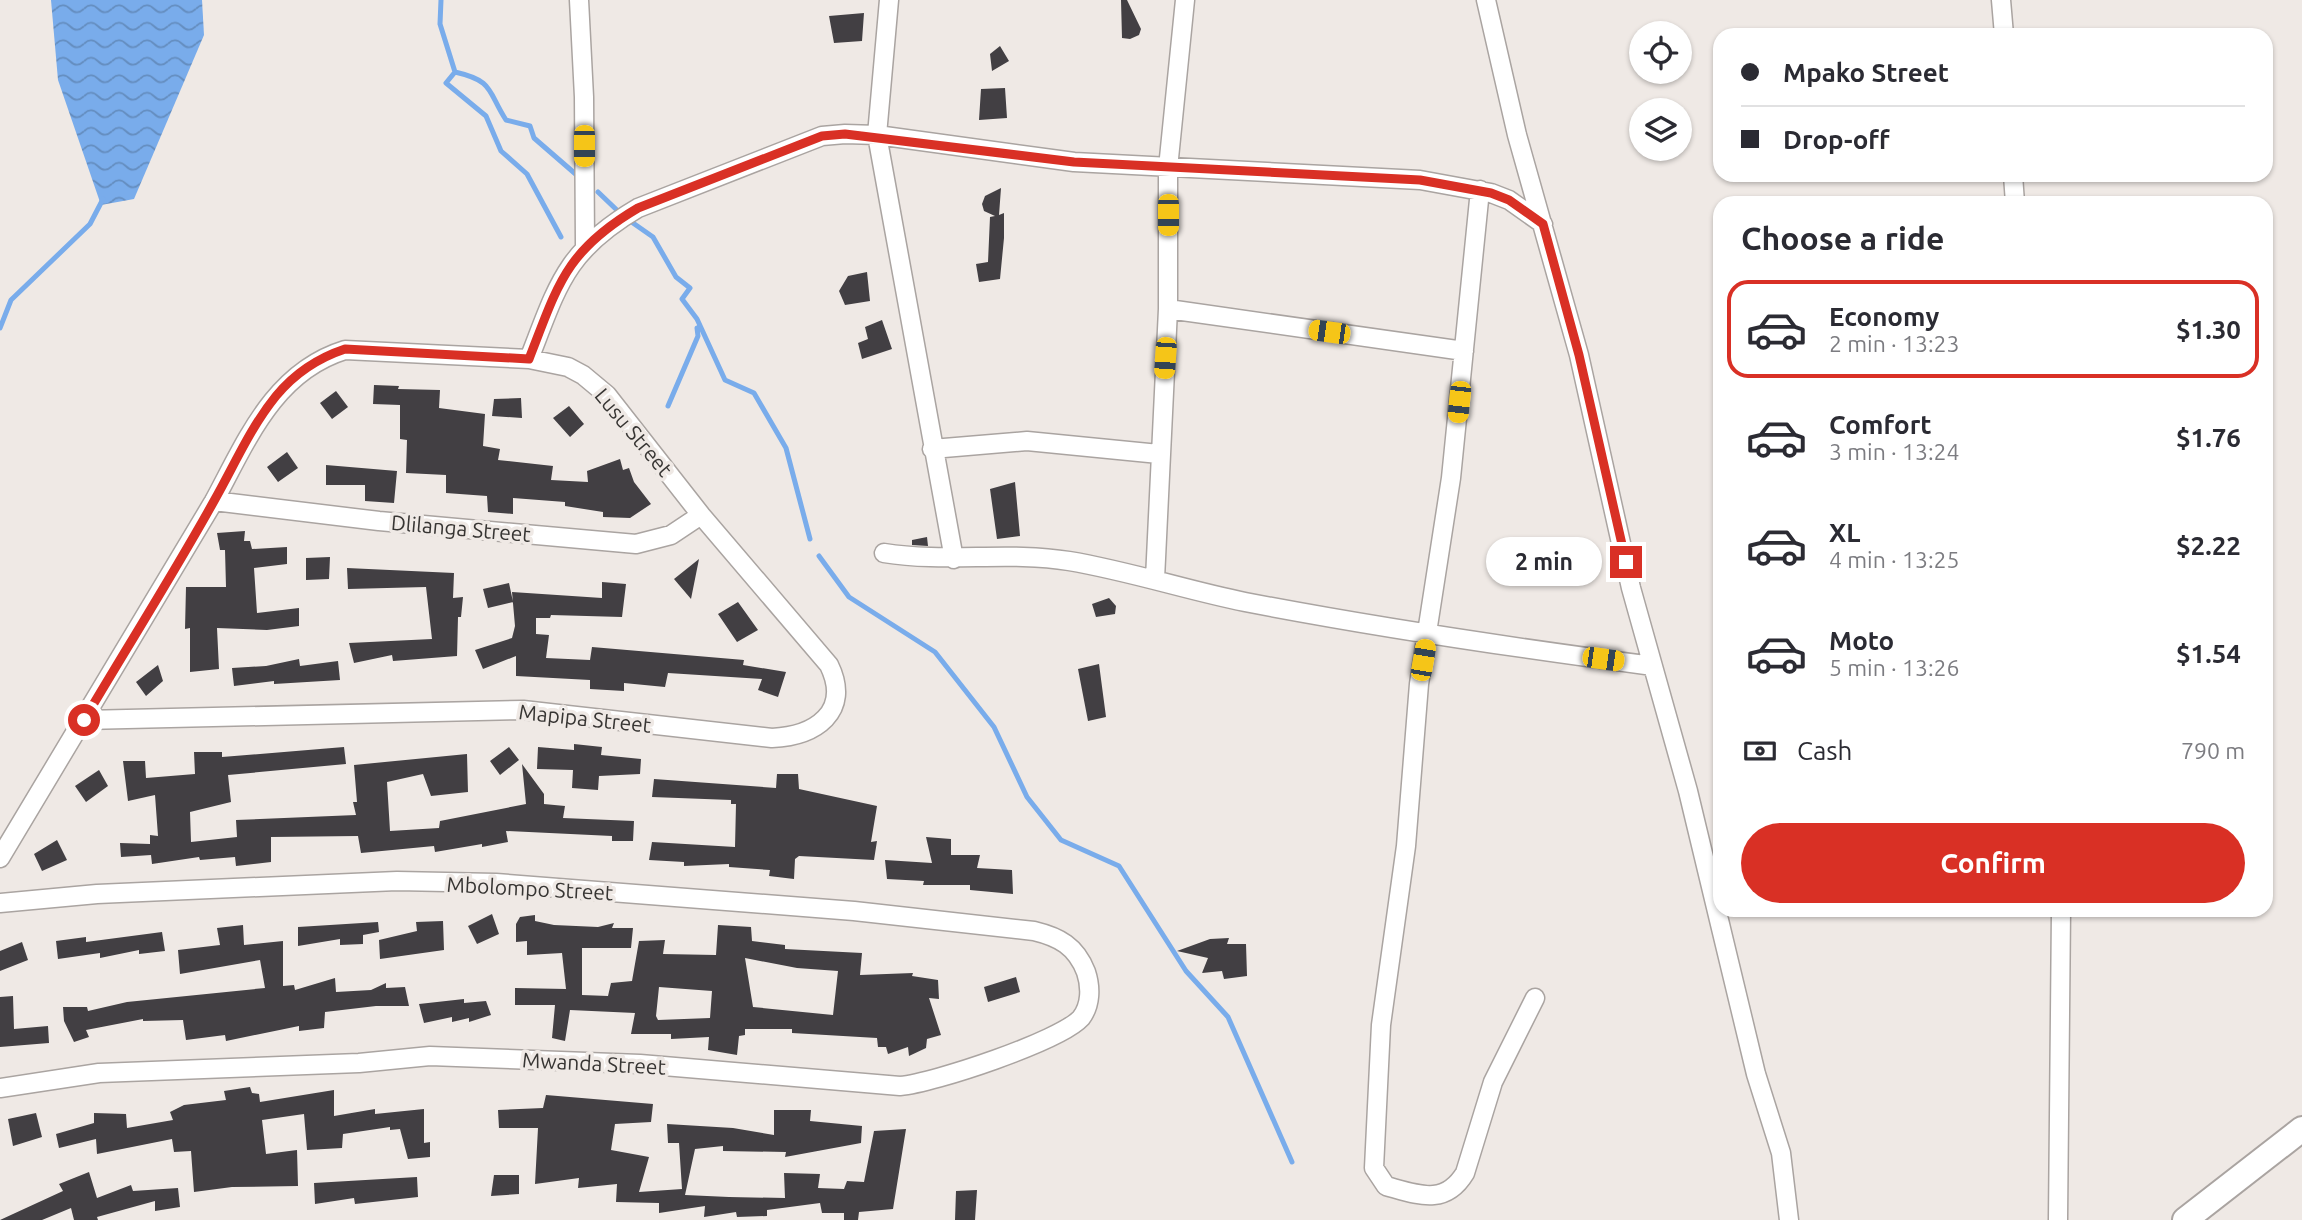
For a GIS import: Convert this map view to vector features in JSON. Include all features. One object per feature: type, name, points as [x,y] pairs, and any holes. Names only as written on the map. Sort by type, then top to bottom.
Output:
[{"type":"street","points":[[579,0],[584,97],[585,245]]},
{"type":"street","points":[[889,0],[877,135],[954,559]]},
{"type":"street","points":[[1156,579],[1159,454],[1168,309],[1168,168],[1185,0]]},
{"type":"street","points":[[1486,0],[1517,135],[1579,355],[1631,588],[1688,791],[1713,895]]},
{"type":"street","points":[[2001,0],[2003,28]]},
{"type":"street","points":[[529,359],[560,280],[585,245],[638,208],[822,136],[877,135],[1074,162],[1420,180],[1480,190],[1509,200],[1543,224]]},
{"type":"street","points":[[1480,190],[1451,478],[1419,684],[1406,846],[1376,1082],[1374,1168],[1386,1186],[1432,1196],[1450,1192],[1457,1185],[1465,1173],[1505,1055],[1535,998]]},
{"type":"street","points":[[1168,309],[1464,351]]},
{"type":"street","name":"Lusu Street","points":[[214,501],[244,443],[276,395],[320,358],[345,349],[529,359],[568,367],[583,375],[607,395],[701,515]]},
{"type":"street","points":[[932,449],[1027,441],[1159,454]]},
{"type":"street","points":[[0,858],[214,501]]},
{"type":"street","name":"Dlilanga Street","points":[[214,501],[379,521],[636,544],[671,535],[701,515]]},
{"type":"street","name":"Mapipa Street","points":[[84,720],[523,710],[748,736],[784,737],[806,731],[820,723],[835,705],[836,685],[829,665],[701,515]]},
{"type":"street","points":[[884,553],[922,559],[1031,555],[1156,579],[1240,601],[1427,636],[1653,666]]},
{"type":"street","name":"Mbolompo Street","points":[[0,903],[258,886],[397,881],[496,883],[867,912],[1034,931],[1058,937]]},
{"type":"street","points":[[1718,917],[1756,1074],[1781,1153],[1789,1220]]},
{"type":"street","points":[[2058,1220],[2061,917]]},
{"type":"street","name":"Mwanda Street","points":[[0,1088],[99,1073],[359,1063],[430,1056],[640,1064],[900,1086],[926,1084],[1062,1031],[1082,1016],[1088,1005],[1090,987],[1086,972],[1072,948],[1058,937]]},
{"type":"street","points":[[2185,1220],[2302,1129]]},
{"type":"water","points":[[51,0],[202,0],[204,35],[134,199],[101,205],[58,80]]},
{"type":"building","points":[[1121,0],[1127,0],[1141,29],[1139,35],[1130,39],[1122,38]]},
{"type":"building","points":[[864,13],[862,41],[834,43],[829,16]]},
{"type":"building","points":[[1000,46],[1009,61],[992,71],[990,54]]},
{"type":"building","points":[[1005,88],[1007,118],[979,120],[981,89]]},
{"type":"building","points":[[1001,188],[999,215],[1004,213],[1004,238],[1000,279],[979,282],[976,264],[988,262],[990,217],[995,216],[984,211],[982,204],[985,196]]},
{"type":"building","points":[[867,272],[870,301],[845,305],[839,291],[848,276]]},
{"type":"building","points":[[882,320],[892,349],[862,359],[858,343],[868,339],[865,327]]},
{"type":"building","points":[[374,385],[399,386],[398,389],[440,390],[439,408],[485,414],[483,446],[500,449],[498,460],[553,466],[551,480],[588,482],[587,471],[620,459],[623,470],[629,468],[634,482],[651,504],[630,518],[603,517],[603,512],[565,506],[565,502],[513,498],[513,514],[488,512],[487,496],[446,493],[446,475],[406,473],[407,440],[400,439],[400,405],[373,404]]},
{"type":"building","points":[[336,391],[348,407],[332,419],[320,403]]},
{"type":"building","points":[[521,398],[522,418],[492,416],[494,399]]},
{"type":"building","points":[[569,406],[584,424],[570,437],[553,418]]},
{"type":"building","points":[[287,452],[298,468],[278,482],[267,467]]},
{"type":"building","points":[[326,465],[397,471],[394,503],[365,501],[365,485],[326,485]]},
{"type":"building","points":[[1015,482],[1020,536],[997,539],[990,489]]},
{"type":"building","points":[[245,531],[244,541],[250,541],[252,549],[287,547],[287,564],[254,568],[257,613],[299,608],[299,626],[267,630],[217,628],[219,669],[190,672],[190,628],[185,629],[186,587],[226,587],[225,550],[220,550],[217,533]]},
{"type":"building","points":[[927,537],[928,546],[912,545],[912,540]]},
{"type":"building","points":[[330,557],[329,579],[306,580],[306,558]]},
{"type":"building","points":[[699,559],[691,599],[674,579]]},
{"type":"building","points":[[347,568],[454,573],[453,598],[463,597],[461,617],[458,617],[457,656],[393,661],[392,655],[354,663],[349,643],[432,639],[426,587],[348,589]]},
{"type":"building","points":[[602,582],[626,584],[622,617],[551,615],[550,618],[536,618],[536,634],[549,635],[546,658],[590,660],[592,647],[744,660],[743,665],[786,672],[778,697],[758,690],[762,679],[668,673],[665,687],[624,683],[624,691],[590,689],[590,680],[516,676],[516,656],[483,669],[475,650],[512,638],[515,626],[512,592],[602,598]]},
{"type":"building","points":[[509,583],[513,602],[488,608],[483,589]]},
{"type":"building","points":[[1109,598],[1116,606],[1115,614],[1096,617],[1092,604]]},
{"type":"building","points":[[738,602],[758,630],[737,642],[718,614]]},
{"type":"building","points":[[299,659],[300,666],[338,661],[340,680],[274,684],[274,681],[234,686],[232,668],[266,666]]},
{"type":"building","points":[[1099,664],[1106,717],[1088,721],[1078,669]]},
{"type":"building","points":[[158,665],[163,681],[146,696],[136,682]]},
{"type":"building","points":[[574,744],[602,747],[601,755],[641,759],[640,774],[599,776],[598,790],[572,788],[573,770],[537,769],[538,747],[574,750]]},
{"type":"building","points":[[344,747],[346,764],[228,775],[231,802],[190,812],[191,842],[237,837],[236,820],[356,815],[353,802],[357,802],[354,765],[467,754],[468,792],[431,796],[423,774],[387,782],[390,831],[439,828],[440,821],[526,804],[522,764],[544,794],[544,804],[565,806],[563,818],[634,821],[633,841],[612,841],[612,836],[506,831],[508,842],[482,847],[482,844],[435,852],[434,846],[361,853],[358,836],[271,837],[271,862],[236,866],[235,857],[200,860],[199,857],[152,864],[151,855],[121,857],[120,843],[150,844],[150,835],[158,836],[155,795],[128,801],[123,761],[145,761],[146,778],[195,774],[194,752],[222,752],[222,757]]},
{"type":"building","points":[[509,747],[519,760],[500,775],[490,761]]},
{"type":"building","points":[[99,770],[108,786],[86,802],[75,786]]},
{"type":"building","points":[[777,774],[798,774],[799,789],[877,806],[871,842],[877,841],[874,860],[799,856],[795,859],[794,879],[769,876],[770,870],[729,867],[729,864],[684,866],[684,862],[649,860],[652,842],[735,847],[736,804],[731,804],[731,800],[652,797],[654,779],[776,788]]},
{"type":"building","points":[[926,837],[951,839],[951,855],[980,855],[977,868],[1012,870],[1013,894],[970,890],[970,885],[923,885],[924,881],[887,879],[885,860],[932,863]]},
{"type":"building","points":[[57,840],[67,860],[42,871],[34,854]]},
{"type":"building","points":[[492,914],[499,934],[477,944],[468,926]]},
{"type":"building","points":[[535,915],[535,921],[554,925],[598,927],[614,923],[612,928],[633,928],[631,948],[582,948],[582,995],[608,996],[611,983],[632,981],[639,941],[665,940],[663,954],[716,955],[718,925],[751,927],[752,941],[785,945],[785,949],[862,953],[860,975],[913,973],[912,976],[938,980],[939,999],[929,998],[941,1035],[927,1039],[926,1048],[909,1056],[908,1047],[888,1054],[886,1047],[878,1047],[877,1038],[792,1033],[792,1029],[745,1029],[745,1035],[739,1036],[737,1055],[708,1050],[709,1037],[671,1039],[671,1034],[631,1034],[635,1013],[570,1010],[565,1041],[552,1038],[555,1005],[515,1005],[515,988],[566,989],[562,953],[527,955],[527,941],[516,942],[516,924],[520,917]],"holes":[[[745,958],[797,968],[838,971],[833,1015],[753,1007]],[[659,987],[712,991],[710,1018],[658,1020],[656,1016]]]},
{"type":"building","points":[[443,921],[444,950],[380,959],[379,940],[417,931],[416,922]]},
{"type":"building","points":[[378,922],[379,932],[363,935],[363,944],[340,945],[340,939],[298,946],[298,927]]},
{"type":"building","points":[[243,925],[244,945],[283,941],[283,986],[294,985],[295,990],[335,978],[336,992],[371,990],[386,983],[386,988],[405,987],[409,1006],[376,1006],[325,1012],[324,1028],[299,1031],[299,1026],[226,1041],[225,1035],[186,1040],[183,1020],[143,1019],[86,1030],[89,1037],[74,1042],[64,1021],[63,1007],[87,1007],[88,1011],[127,1002],[265,988],[260,960],[180,974],[178,950],[220,945],[217,928]]},
{"type":"building","points":[[162,932],[165,951],[139,954],[139,950],[100,958],[100,953],[58,959],[56,941],[86,937],[86,942]]},
{"type":"building","points":[[1229,938],[1227,944],[1246,944],[1247,976],[1224,979],[1222,971],[1202,973],[1208,958],[1177,951],[1210,939]]},
{"type":"building","points":[[22,942],[28,960],[0,971],[0,951]]},
{"type":"building","points":[[1016,977],[1020,992],[988,1002],[984,987]]},
{"type":"building","points":[[13,996],[14,1029],[48,1026],[49,1043],[0,1047],[0,997]]},
{"type":"building","points":[[464,999],[464,1003],[486,1001],[491,1015],[469,1022],[469,1018],[452,1022],[452,1017],[424,1023],[419,1004]]},
{"type":"building","points":[[250,1087],[252,1093],[259,1094],[260,1102],[334,1090],[334,1116],[375,1109],[375,1114],[424,1109],[424,1143],[430,1142],[430,1157],[408,1159],[400,1129],[390,1130],[390,1127],[343,1134],[342,1148],[307,1150],[304,1114],[262,1120],[266,1154],[297,1150],[298,1186],[232,1187],[194,1192],[191,1151],[174,1152],[172,1139],[97,1154],[96,1139],[59,1148],[56,1134],[94,1123],[94,1113],[126,1114],[127,1128],[173,1120],[170,1112],[184,1105],[226,1100],[224,1091]]},
{"type":"building","points":[[546,1095],[653,1104],[651,1122],[615,1124],[611,1150],[649,1157],[639,1192],[682,1189],[679,1143],[668,1143],[667,1124],[733,1128],[774,1135],[774,1110],[811,1110],[810,1121],[862,1126],[861,1143],[785,1157],[786,1152],[723,1151],[723,1146],[695,1149],[685,1195],[729,1197],[785,1198],[784,1173],[820,1174],[818,1188],[844,1189],[847,1181],[864,1182],[874,1131],[906,1129],[893,1209],[859,1212],[858,1220],[844,1220],[844,1213],[822,1213],[820,1203],[767,1210],[767,1216],[737,1217],[736,1212],[704,1217],[705,1206],[659,1213],[659,1203],[616,1202],[617,1184],[578,1188],[579,1178],[535,1184],[538,1128],[499,1128],[498,1110],[543,1108]]},
{"type":"building","points":[[36,1113],[42,1137],[13,1146],[8,1119]]},
{"type":"building","points":[[89,1172],[97,1198],[131,1185],[133,1191],[178,1188],[180,1207],[155,1211],[155,1201],[97,1217],[98,1220],[74,1220],[71,1208],[42,1220],[0,1220],[63,1191],[59,1184]]},
{"type":"building","points":[[494,1175],[519,1175],[519,1194],[491,1196]]},
{"type":"building","points":[[417,1177],[418,1197],[355,1204],[354,1198],[315,1204],[314,1183]]},
{"type":"building","points":[[977,1190],[975,1220],[955,1220],[956,1191]]},
{"type":"waterway","points":[[441,0],[440,24],[455,72]]},
{"type":"waterway","points":[[455,72],[446,83],[486,116],[501,151],[527,174],[561,237]]},
{"type":"waterway","points":[[455,72],[483,83],[506,120],[530,126],[534,138],[579,177]]},
{"type":"waterway","points":[[598,192],[621,214]]},
{"type":"waterway","points":[[0,328],[11,300],[90,224],[103,199]]},
{"type":"waterway","points":[[633,223],[653,237],[676,277],[690,288],[682,299],[697,319],[725,380],[754,393],[786,448],[810,539]]},
{"type":"waterway","points":[[668,406],[698,336],[697,328]]},
{"type":"waterway","points":[[819,556],[849,597],[935,652],[994,727],[1027,797],[1061,840],[1119,866],[1186,971],[1228,1017],[1292,1162]]},
{"type":"route","points":[[84,720],[214,501],[244,443],[276,395],[300,372],[320,358],[345,349],[529,359],[560,280],[585,245],[612,223],[638,208],[822,136],[877,135],[1074,162],[1420,180],[1480,190],[1509,200],[1543,224],[1579,355],[1626,562]]}]
